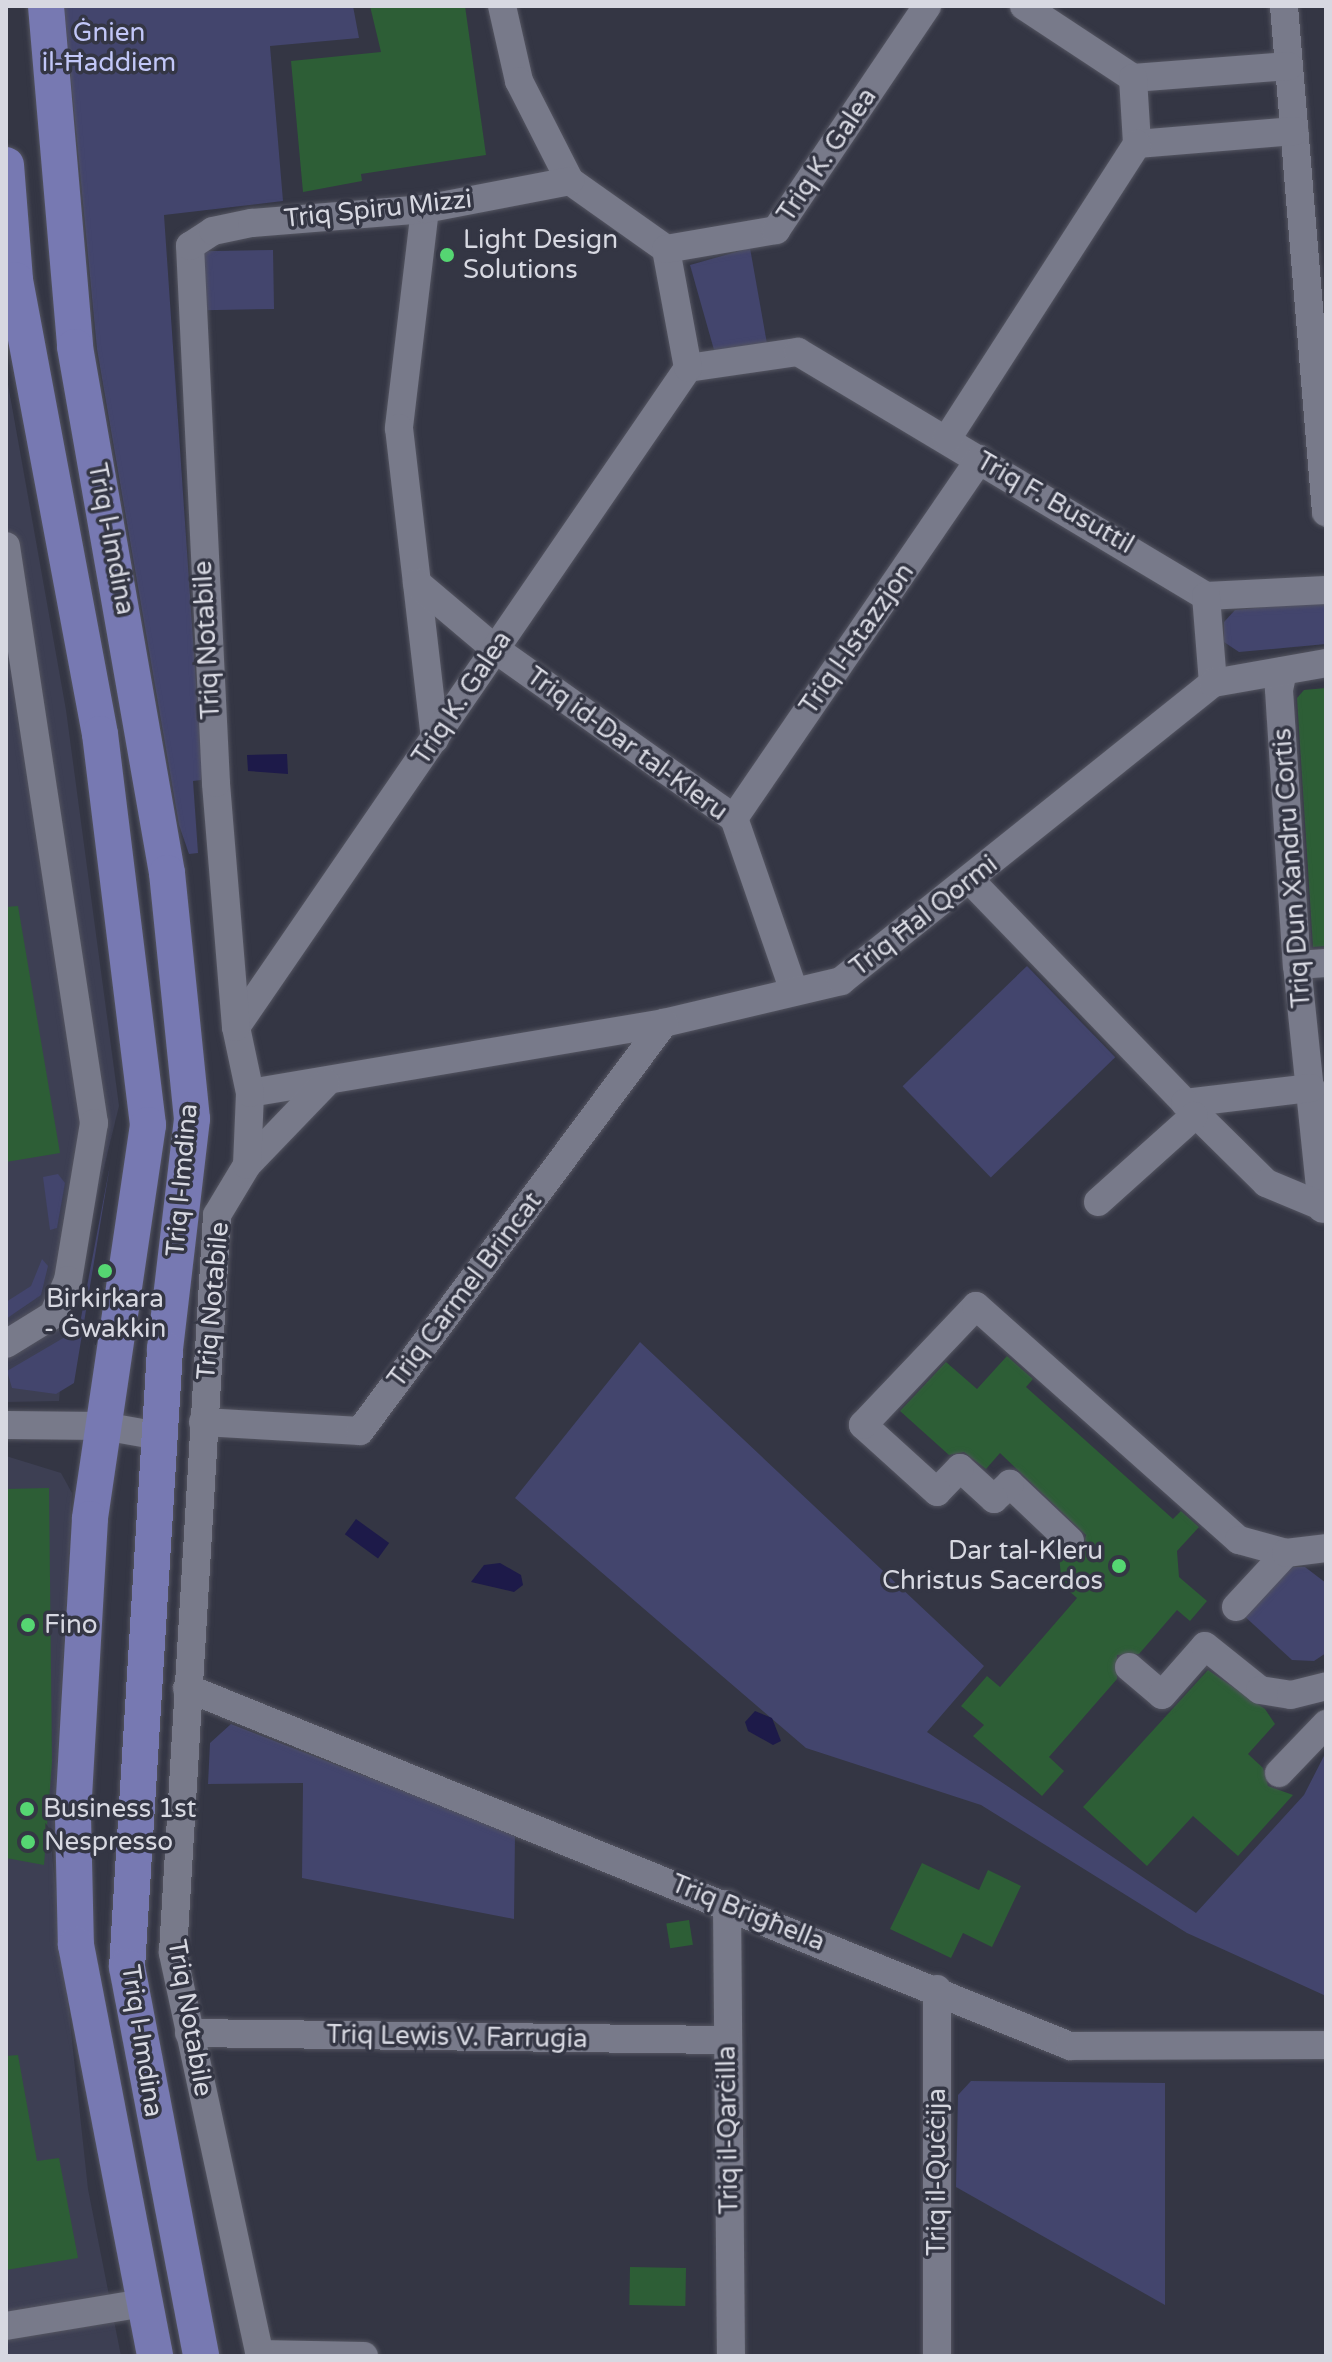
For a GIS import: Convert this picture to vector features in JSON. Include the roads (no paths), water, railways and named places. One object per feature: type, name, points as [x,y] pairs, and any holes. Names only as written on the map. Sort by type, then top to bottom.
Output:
[{"type":"main road","name":"Triq l-Imdina","points":[[46,6],[75,347],[167,873],[192,1119],[159,1436],[127,1967],[201,2356]]},
{"type":"main road","name":"Triq l-Imdina","points":[[6,165],[10,282],[100,734],[148,1125],[90,1519],[73,1817],[76,1945],[155,2356]]},
{"type":"street","points":[[502,6],[519,81],[570,181],[666,249],[688,368]]},
{"type":"street","name":"Triq K. Galea","points":[[666,249],[776,230],[927,6]]},
{"type":"street","points":[[1024,6],[1133,78],[1289,66]]},
{"type":"street","points":[[1284,6],[1326,512]]},
{"type":"street","points":[[947,439],[1137,144],[1133,78]]},
{"type":"street","points":[[1137,144],[1294,131]]},
{"type":"street","name":"Triq Spiru Mizzi","points":[[190,246],[213,231],[252,223],[425,209],[570,181]]},
{"type":"street","points":[[425,209],[399,428],[435,739]]},
{"type":"street","name":"Triq Notabile","points":[[190,246],[206,643],[236,1027],[250,1093],[247,1165],[217,1215],[173,1952],[260,2355]]},
{"type":"street","name":"Triq F. Busuttil","points":[[688,368],[798,352],[1206,596]]},
{"type":"street","name":"Triq K. Galea","points":[[236,1027],[688,368]]},
{"type":"street","name":"Triq l-Istazzjon","points":[[734,818],[980,459]]},
{"type":"street","points":[[6,546],[94,1123],[68,1280],[53,1315],[6,1344]]},
{"type":"street","name":"Triq id-Dar tal-Kleru","points":[[417,583],[495,649],[734,818],[794,991]]},
{"type":"street","points":[[1213,683],[1206,596],[1326,590]]},
{"type":"street","name":"Triq Ħal Qormi","points":[[250,1093],[326,1083],[664,1023],[841,981],[1213,683],[1326,663]]},
{"type":"street","name":"Triq Dun Xandru Cortis","points":[[1283,671],[1279,690],[1297,965],[1324,1208]]},
{"type":"street","points":[[970,880],[1190,1110],[1266,1183],[1324,1208]]},
{"type":"street","points":[[1297,965],[1326,963]]},
{"type":"street","name":"Triq Carmel Brincat","points":[[203,1422],[360,1431],[664,1023]]},
{"type":"street","points":[[247,1165],[326,1083]]},
{"type":"street","points":[[1098,1202],[1190,1110],[1311,1088]]},
{"type":"street","points":[[1070,1541],[1010,1484],[994,1499],[960,1468],[937,1492],[863,1425],[976,1306],[1239,1540],[1286,1553],[1326,1548]]},
{"type":"street","points":[[6,1425],[103,1426],[159,1436]]},
{"type":"street","points":[[1236,1607],[1286,1553]]},
{"type":"street","points":[[1129,1667],[1162,1695],[1205,1646],[1260,1690],[1291,1695],[1326,1686]]},
{"type":"street","name":"Triq Brigħella","points":[[187,1688],[937,1989],[1070,2046],[1326,2045]]},
{"type":"street","points":[[1279,1773],[1326,1724]]},
{"type":"street","name":"Triq il-Qarċilla","points":[[727,1904],[731,2356]]},
{"type":"street","name":"Triq il-Quċċija","points":[[937,1989],[937,2356]]},
{"type":"street","name":"Triq Lewis V. Farrugia","points":[[189,2033],[726,2040]]},
{"type":"street","points":[[6,2326],[144,2303]]},
{"type":"street","points":[[260,2355],[364,2356]]},
{"type":"place","name":"Light Design Solutions","points":[[447,255]]},
{"type":"place","name":"Birkirkara - Ġwakkin","points":[[105,1271]]},
{"type":"place","name":"Dar tal-Kleru Christus Sacerdos","points":[[1119,1566]]},
{"type":"place","name":"Fino","points":[[28,1625]]},
{"type":"place","name":"Business 1st","points":[[27,1809]]},
{"type":"place","name":"Nespresso","points":[[28,1842]]},
{"type":"park label","name":"Ġnien il-Ħaddiem","points":[[109,48]]}]
